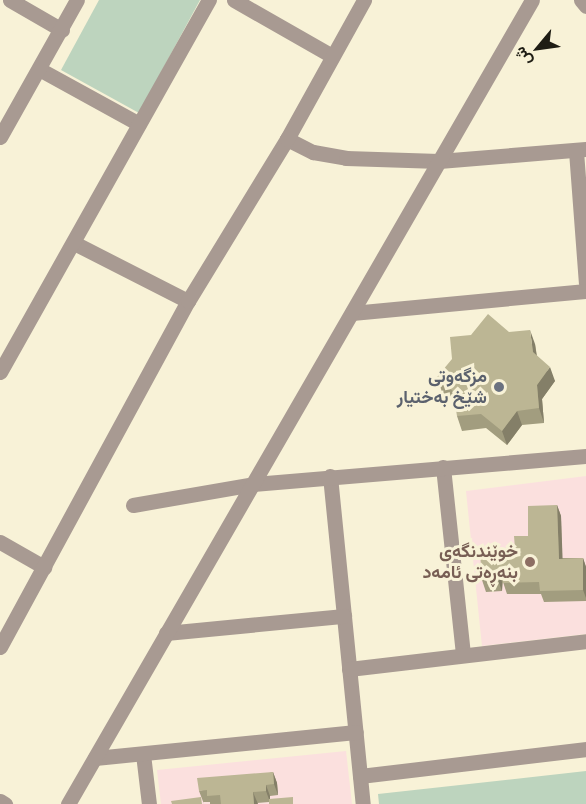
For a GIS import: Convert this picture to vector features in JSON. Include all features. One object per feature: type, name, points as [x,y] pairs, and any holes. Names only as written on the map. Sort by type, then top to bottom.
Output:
[{"type":"street","points":[[10,0],[62,30]]},
{"type":"street","points":[[0,137],[77,0]]},
{"type":"street","points":[[0,372],[7,344],[74,243],[209,0]]},
{"type":"street","points":[[234,0],[332,56]]},
{"type":"street","points":[[0,647],[188,301],[287,139],[364,0]]},
{"type":"street","points":[[68,804],[532,0]]},
{"type":"street","points":[[581,0],[586,6]]},
{"type":"street","points":[[39,69],[139,124]]},
{"type":"street","points":[[287,139],[330,156],[439,161],[581,150],[586,283]]},
{"type":"street","points":[[74,243],[188,301]]},
{"type":"street","points":[[352,313],[586,291]]},
{"type":"street","points":[[133,505],[253,484],[586,456]]},
{"type":"street","points":[[443,467],[463,654]]},
{"type":"street","points":[[330,476],[363,804]]},
{"type":"street","points":[[0,542],[44,567]]},
{"type":"street","points":[[166,633],[344,616]]},
{"type":"street","points":[[349,669],[586,641]]},
{"type":"street","points":[[94,758],[356,732]]},
{"type":"street","points":[[360,776],[586,749]]},
{"type":"street","points":[[143,754],[149,804]]},
{"type":"street","points":[[0,801],[5,804]]},
{"type":"shaded area","name":"خوێندنگەی بنەڕەتی ئامەد","points":[[586,476],[586,634],[482,646],[466,491]]},
{"type":"shaded area","points":[[346,751],[352,804],[161,804],[157,770]]},
{"type":"green space","points":[[99,0],[200,0],[139,113],[61,70]]},
{"type":"green space","points":[[586,771],[586,804],[379,804],[378,794]]},
{"type":"building","name":"مزگەوتی شێخ بەختیار","points":[[488,314],[509,332],[530,330],[533,352],[550,367],[537,385],[539,408],[517,411],[502,431],[481,414],[457,416],[455,393],[437,377],[452,359],[450,337],[471,335]]},
{"type":"building","points":[[557,505],[559,559],[583,558],[583,590],[540,591],[539,582],[503,583],[502,571],[498,571],[498,580],[482,580],[480,553],[497,552],[498,561],[502,561],[501,550],[515,549],[514,536],[528,536],[528,506]]},
{"type":"building","points":[[273,772],[274,784],[266,785],[266,791],[253,792],[254,804],[221,804],[220,795],[207,796],[207,790],[199,791],[197,778]]},
{"type":"building","points":[[201,797],[202,804],[172,804],[171,801]]},
{"type":"building","points":[[293,797],[293,804],[269,804],[269,799]]},
{"type":"place","name":"مزگەوتی شێخ بەختیار","points":[[499,387]]},
{"type":"place","name":"خوێندنگەی بنەڕەتی ئامەد","points":[[530,562]]}]
